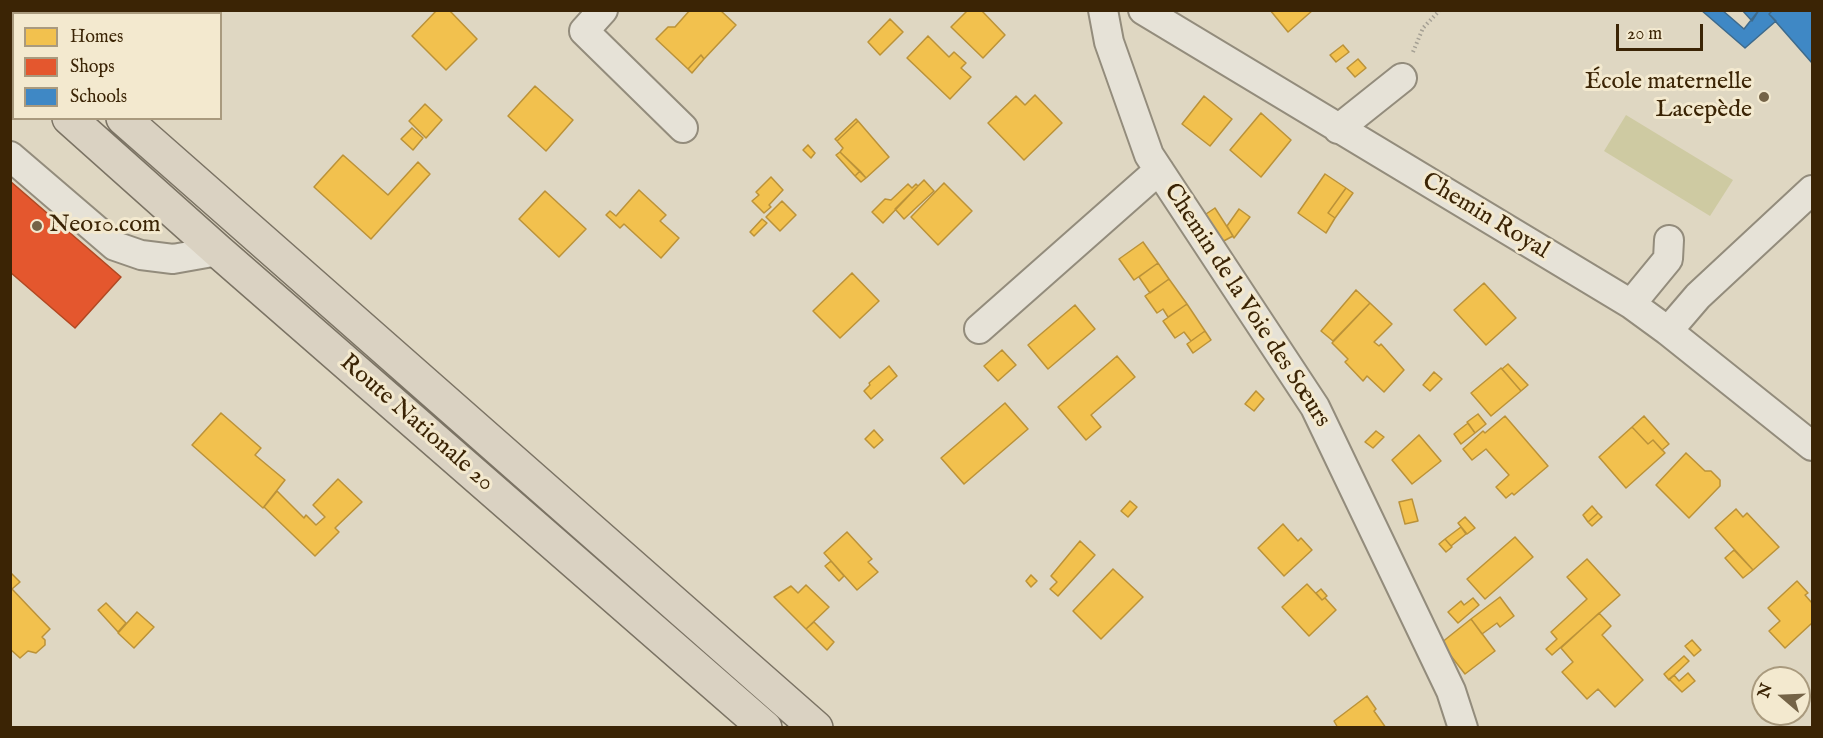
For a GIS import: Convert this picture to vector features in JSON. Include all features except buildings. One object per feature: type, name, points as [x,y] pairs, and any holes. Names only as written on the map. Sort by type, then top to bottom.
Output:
[{"type":"main road","name":"Route Nationale 20","points":[[71,120],[765,728]]},
{"type":"main road","name":"Route Nationale 20","points":[[125,120],[816,728]]},
{"type":"street","points":[[603,10],[584,31],[683,128]]},
{"type":"street","name":"Chemin de la Voie des Sœurs","points":[[1103,10],[1108,42],[1149,155],[1315,407],[1451,691],[1462,728]]},
{"type":"street","name":"Chemin Royal","points":[[1143,10],[1631,304],[1812,446]]},
{"type":"street","points":[[1338,129],[1402,78]]},
{"type":"street","points":[[10,156],[115,246],[141,255],[173,259],[218,251]]},
{"type":"street","points":[[979,329],[1159,170]]},
{"type":"street","points":[[1668,331],[1698,296],[1812,190]]},
{"type":"street","points":[[1631,304],[1668,259],[1669,240]]},
{"type":"path","points":[[1402,78],[1423,28],[1440,10]]},
{"type":"shaded area","points":[[1626,115],[1733,180],[1710,216],[1604,151]]},
{"type":"place","name":"École maternelle Lacepède","points":[[1764,97]]},
{"type":"place","name":"Neo10.com","points":[[37,226]]}]
